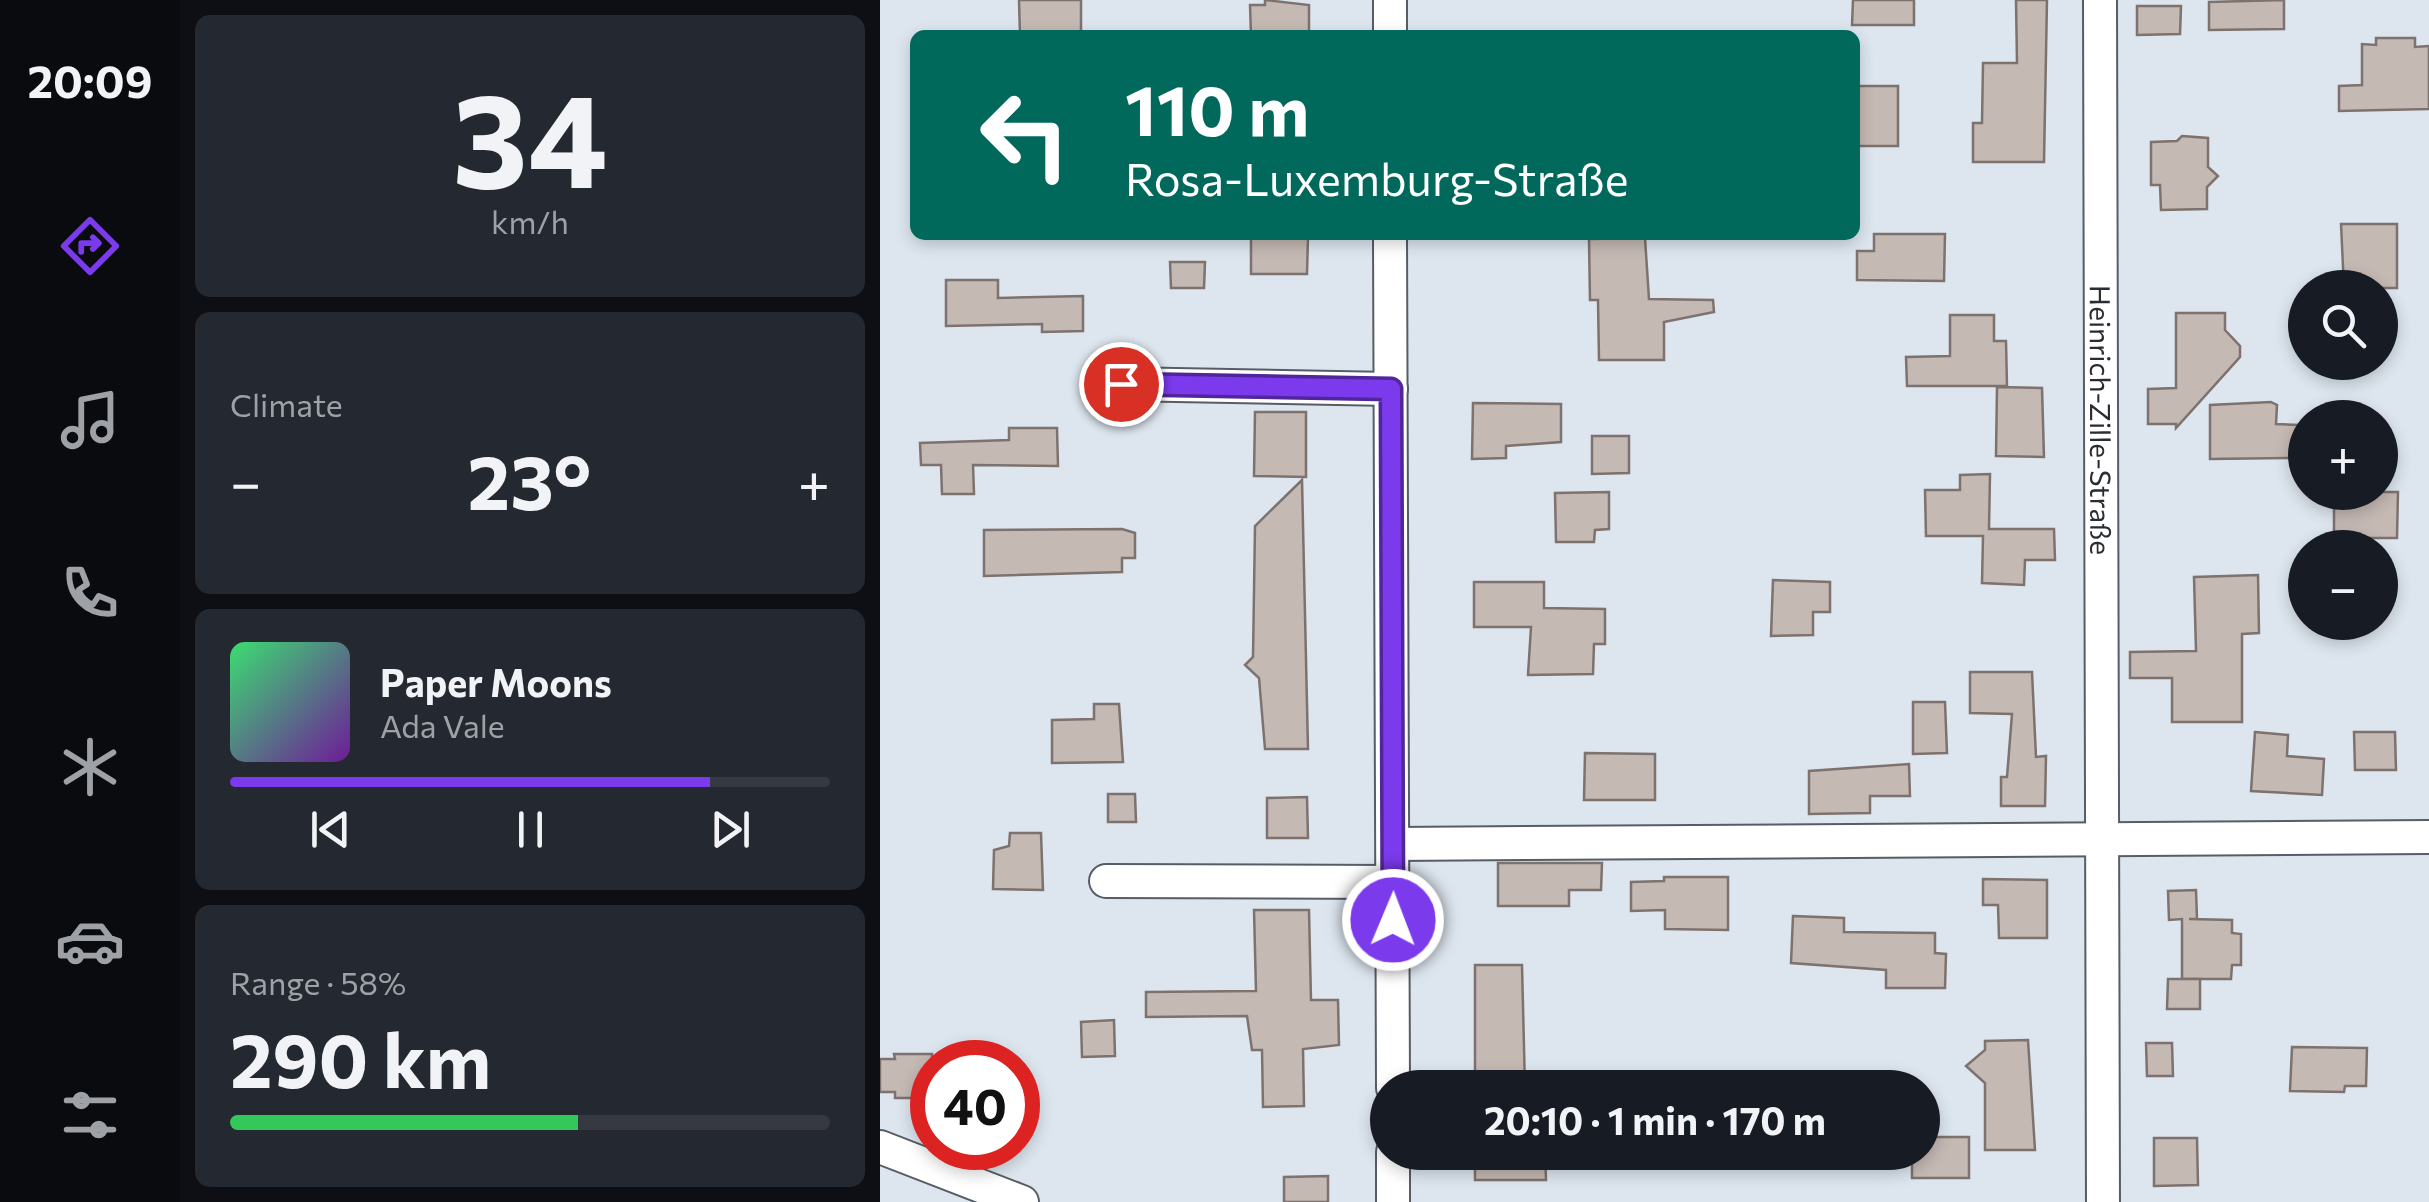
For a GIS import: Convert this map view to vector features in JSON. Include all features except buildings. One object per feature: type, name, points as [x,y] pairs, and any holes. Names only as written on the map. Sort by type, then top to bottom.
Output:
[{"type":"street","points":[[1390,0],[1390,30]]},
{"type":"street","name":"Heinrich-Zille-Straße","points":[[2100,0],[2103,1202]]},
{"type":"street","points":[[1390,240],[1393,1070]]},
{"type":"street","points":[[1121,384],[1391,389]]},
{"type":"street","points":[[1394,844],[2429,837]]},
{"type":"street","points":[[1106,880],[1394,882]]},
{"type":"street","points":[[880,1147],[1022,1202]]},
{"type":"street","points":[[1393,1170],[1393,1202]]},
{"type":"route","points":[[1121,384],[1391,389],[1393,920]]}]
